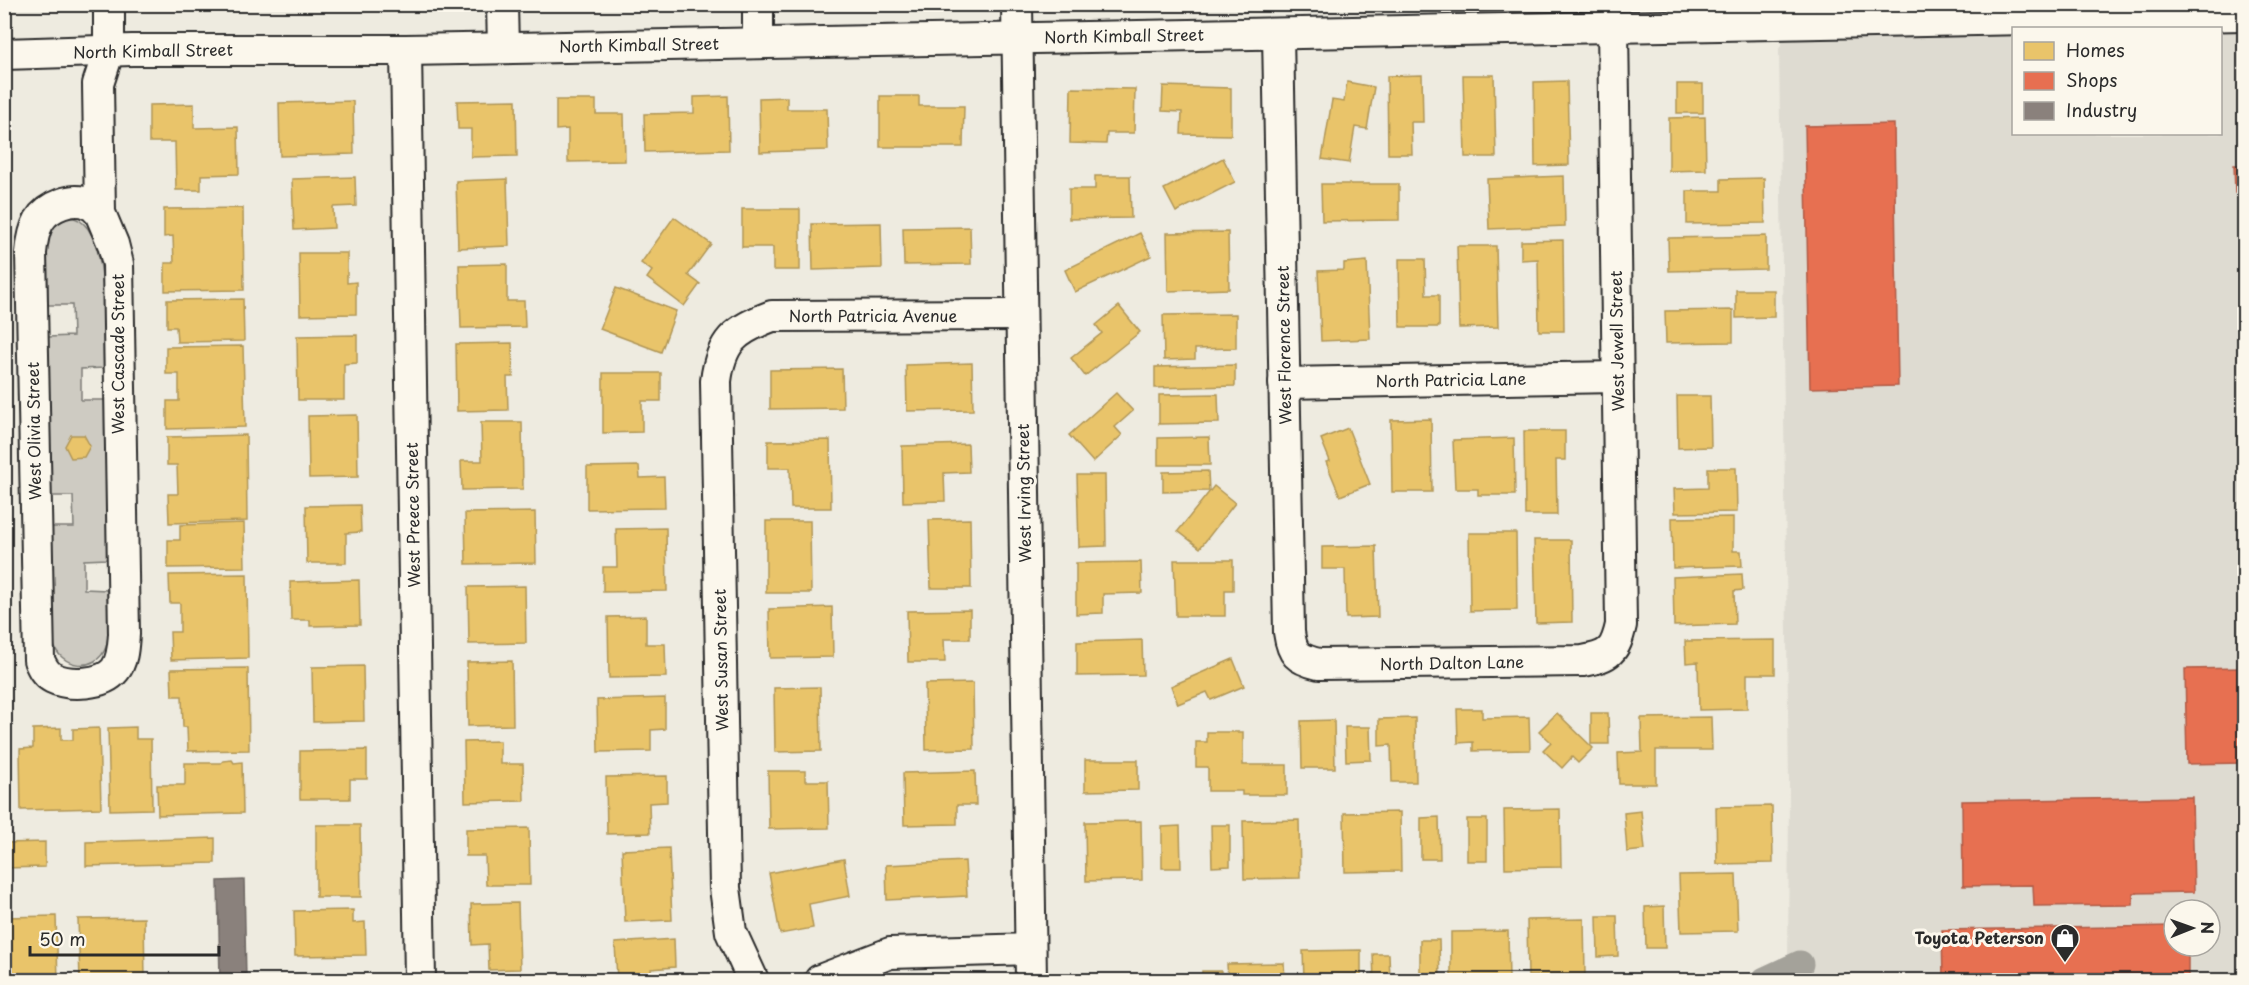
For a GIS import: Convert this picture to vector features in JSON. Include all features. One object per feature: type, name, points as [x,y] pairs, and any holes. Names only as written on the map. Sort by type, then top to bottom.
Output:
[{"type":"street","name":"West Cascade Street","points":[[82,682],[100,680],[115,671],[122,655],[124,634],[118,409],[118,264],[113,244],[100,213],[98,84],[109,50],[109,4]]},
{"type":"street","points":[[502,4],[503,48]]},
{"type":"street","points":[[758,4],[759,43]]},
{"type":"street","name":"West Irving Street","points":[[1017,4],[1031,981]]},
{"type":"street","name":"North Kimball Street","points":[[4,54],[109,50],[406,50],[2244,15]]},
{"type":"street","name":"West Jewell Street","points":[[1610,653],[1617,641],[1621,625],[1613,27]]},
{"type":"street","name":"West Florence Street","points":[[1278,34],[1289,632],[1296,655]]},
{"type":"street","name":"West Preece Street","points":[[406,50],[420,981]]},
{"type":"street","name":"West Olivia Street","points":[[82,682],[66,682],[52,677],[44,671],[39,660],[31,253],[36,228],[48,211],[61,204],[76,201],[90,204],[100,213]]},
{"type":"street","name":"North Patricia Avenue","points":[[731,338],[751,324],[772,316],[1021,315]]},
{"type":"street","name":"West Susan Street","points":[[731,338],[718,360],[716,381],[725,888],[731,932],[753,981]]},
{"type":"street","name":"North Patricia Lane","points":[[1284,383],[1618,377]]},
{"type":"street","name":"North Dalton Lane","points":[[1296,655],[1307,662],[1319,664],[1583,661],[1597,659],[1610,653]]},
{"type":"street","points":[[820,981],[890,953],[1030,949]]},
{"type":"shaded area","points":[[1047,4],[1396,5],[1047,7]]},
{"type":"shaded area","points":[[1800,5],[2244,5],[2244,980],[1788,980],[1789,783],[1779,49]]},
{"type":"shaded area","points":[[68,217],[82,222],[92,237],[99,257],[104,306],[104,368],[81,369],[81,400],[105,400],[107,559],[84,560],[84,589],[107,590],[108,635],[106,647],[101,656],[86,664],[70,662],[62,658],[53,642],[51,527],[74,527],[73,496],[51,496],[48,337],[73,336],[72,305],[48,305],[47,243],[54,226]]},
{"type":"building: Homes","points":[[1422,75],[1423,122],[1411,122],[1412,154],[1388,154],[1387,76]]},
{"type":"building: Homes","points":[[1463,75],[1494,75],[1496,157],[1465,157]]},
{"type":"building: Homes","points":[[1567,81],[1569,165],[1535,166],[1534,82]]},
{"type":"building: Homes","points":[[1347,82],[1374,87],[1367,129],[1355,127],[1349,163],[1322,159],[1332,100],[1344,102]]},
{"type":"building: Homes","points":[[1677,84],[1703,84],[1703,113],[1677,113]]},
{"type":"building: Homes","points":[[1163,86],[1231,88],[1231,135],[1181,134],[1182,112],[1162,111]]},
{"type":"building: Homes","points":[[1071,88],[1135,89],[1134,133],[1107,133],[1106,144],[1070,143]]},
{"type":"building: Homes","points":[[728,96],[729,150],[645,152],[644,114],[694,113],[694,97]]},
{"type":"building: Homes","points":[[880,96],[919,96],[919,106],[964,106],[963,147],[880,147]]},
{"type":"building: Homes","points":[[787,97],[787,109],[827,109],[828,150],[760,152],[759,98]]},
{"type":"building: Homes","points":[[516,100],[517,156],[471,157],[471,129],[458,129],[457,101]]},
{"type":"building: Homes","points":[[556,100],[596,100],[596,114],[624,114],[625,161],[568,162],[568,129],[556,130]]},
{"type":"building: Homes","points":[[353,101],[354,154],[280,156],[279,103]]},
{"type":"building: Homes","points":[[194,104],[194,128],[238,127],[239,174],[201,175],[201,190],[176,190],[175,142],[149,142],[149,105]]},
{"type":"building: Homes","points":[[1705,117],[1706,170],[1669,171],[1669,118]]},
{"type":"building: Homes","points":[[1223,158],[1235,182],[1176,212],[1164,189]]},
{"type":"building: Homes","points":[[1095,176],[1130,176],[1131,218],[1069,219],[1069,189],[1095,189]]},
{"type":"building: Homes","points":[[1564,176],[1565,226],[1489,229],[1487,179]]},
{"type":"building: Homes","points":[[355,177],[356,206],[333,207],[334,228],[294,230],[292,179]]},
{"type":"building: Homes","points":[[1764,178],[1765,223],[1687,224],[1687,191],[1721,191],[1721,179]]},
{"type":"building: Homes","points":[[507,179],[509,246],[458,248],[456,181]]},
{"type":"building: Homes","points":[[1321,184],[1399,184],[1399,220],[1322,221]]},
{"type":"building: Homes","points":[[243,208],[244,290],[165,291],[165,263],[174,263],[173,236],[164,237],[164,209]]},
{"type":"building: Homes","points":[[742,209],[800,209],[800,270],[773,270],[773,247],[742,247]]},
{"type":"building: Homes","points":[[674,217],[711,244],[688,275],[700,284],[684,306],[647,278],[652,271],[641,263]]},
{"type":"building: Homes","points":[[881,223],[882,268],[813,270],[812,224]]},
{"type":"building: Homes","points":[[970,227],[971,264],[904,265],[903,228]]},
{"type":"building: Homes","points":[[1228,232],[1229,289],[1168,291],[1167,233]]},
{"type":"building: Homes","points":[[1140,233],[1151,256],[1075,292],[1065,270]]},
{"type":"building: Homes","points":[[1766,236],[1766,269],[1669,271],[1668,238]]},
{"type":"building: Homes","points":[[1563,240],[1564,331],[1539,331],[1538,259],[1521,260],[1521,241]]},
{"type":"building: Homes","points":[[1457,246],[1496,246],[1498,327],[1459,328]]},
{"type":"building: Homes","points":[[299,253],[347,253],[347,283],[356,282],[356,314],[300,315]]},
{"type":"building: Homes","points":[[1399,259],[1425,259],[1426,295],[1439,295],[1439,327],[1400,327]]},
{"type":"building: Homes","points":[[1367,261],[1370,339],[1321,341],[1318,271],[1344,270],[1344,263]]},
{"type":"building: Homes","points":[[507,264],[507,301],[524,301],[525,327],[461,328],[459,265]]},
{"type":"building: Homes","points":[[616,288],[676,311],[661,352],[600,329]]},
{"type":"building: Homes","points":[[1736,290],[1774,290],[1774,317],[1736,318]]},
{"type":"building: Homes","points":[[243,299],[244,341],[177,342],[176,327],[167,327],[167,300]]},
{"type":"building: Homes","points":[[1119,306],[1140,332],[1085,376],[1071,358],[1102,333],[1096,325]]},
{"type":"building: Homes","points":[[1733,310],[1733,342],[1666,343],[1665,311]]},
{"type":"building: Homes","points":[[1236,314],[1236,348],[1195,349],[1195,359],[1164,360],[1163,315]]},
{"type":"building: Homes","points":[[357,335],[357,363],[344,364],[344,400],[298,400],[297,336]]},
{"type":"building: Homes","points":[[512,343],[513,377],[507,377],[508,410],[457,411],[456,344]]},
{"type":"building: Homes","points":[[243,346],[245,427],[167,429],[167,401],[179,401],[179,374],[166,374],[166,347]]},
{"type":"building: Homes","points":[[972,363],[973,410],[907,411],[906,365]]},
{"type":"building: Homes","points":[[1235,365],[1235,386],[1155,388],[1155,367]]},
{"type":"building: Homes","points":[[842,369],[843,408],[770,409],[770,370]]},
{"type":"building: Homes","points":[[603,373],[661,373],[661,401],[642,401],[642,432],[603,433]]},
{"type":"building: Homes","points":[[1116,393],[1133,411],[1115,427],[1122,435],[1093,462],[1069,435]]},
{"type":"building: Homes","points":[[1218,394],[1219,423],[1159,424],[1159,395]]},
{"type":"building: Homes","points":[[1677,396],[1710,396],[1711,447],[1678,448]]},
{"type":"building: Homes","points":[[357,415],[358,477],[309,478],[308,416]]},
{"type":"building: Homes","points":[[1431,419],[1432,492],[1392,492],[1391,420]]},
{"type":"building: Homes","points":[[481,422],[522,422],[523,489],[462,490],[461,461],[482,461]]},
{"type":"building: Homes","points":[[1348,428],[1370,484],[1340,496],[1326,462],[1330,461],[1321,439]]},
{"type":"building: Homes","points":[[1524,431],[1565,431],[1565,460],[1556,460],[1557,515],[1525,515]]},
{"type":"building: Homes","points":[[71,435],[84,435],[90,446],[84,457],[71,458],[65,446]]},
{"type":"building: Homes","points":[[246,435],[247,521],[169,523],[168,494],[178,494],[177,465],[167,465],[167,437]]},
{"type":"building: Homes","points":[[1209,437],[1210,465],[1158,465],[1158,438]]},
{"type":"building: Homes","points":[[1514,438],[1515,495],[1478,495],[1478,489],[1455,489],[1453,440]]},
{"type":"building: Homes","points":[[830,440],[831,508],[791,508],[790,468],[768,468],[768,441]]},
{"type":"building: Homes","points":[[968,444],[969,472],[944,473],[945,501],[903,502],[902,446]]},
{"type":"building: Homes","points":[[639,466],[640,478],[664,477],[665,508],[587,509],[587,467]]},
{"type":"building: Homes","points":[[1708,468],[1736,468],[1737,512],[1675,513],[1674,489],[1708,488]]},
{"type":"building: Homes","points":[[1208,471],[1209,491],[1163,492],[1163,472]]},
{"type":"building: Homes","points":[[1077,475],[1105,475],[1106,546],[1079,547]]},
{"type":"building: Homes","points":[[1214,486],[1235,503],[1200,548],[1178,531]]},
{"type":"building: Homes","points":[[360,505],[361,532],[346,533],[346,563],[307,563],[306,506]]},
{"type":"building: Homes","points":[[535,512],[536,563],[466,564],[465,513]]},
{"type":"building: Homes","points":[[1733,517],[1733,551],[1741,551],[1742,566],[1673,568],[1672,518]]},
{"type":"building: Homes","points":[[970,519],[971,588],[931,588],[929,520]]},
{"type":"building: Homes","points":[[766,521],[810,521],[811,593],[766,593]]},
{"type":"building: Homes","points":[[244,523],[245,567],[168,568],[168,540],[180,540],[180,525]]},
{"type":"building: Homes","points":[[666,528],[667,591],[603,592],[603,567],[617,567],[616,529]]},
{"type":"building: Homes","points":[[1469,533],[1516,533],[1517,610],[1470,611]]},
{"type":"building: Homes","points":[[1534,540],[1571,540],[1572,622],[1536,623]]},
{"type":"building: Homes","points":[[1376,546],[1378,617],[1346,618],[1345,569],[1322,569],[1322,547]]},
{"type":"building: Homes","points":[[1174,560],[1233,560],[1233,590],[1225,590],[1225,616],[1176,616]]},
{"type":"building: Homes","points":[[1141,562],[1142,593],[1103,594],[1103,613],[1076,614],[1076,563]]},
{"type":"building: Homes","points":[[247,574],[248,658],[171,660],[170,632],[180,632],[180,603],[170,603],[169,575]]},
{"type":"building: Homes","points":[[1742,574],[1743,590],[1734,591],[1735,624],[1674,626],[1673,577]]},
{"type":"building: Homes","points":[[359,580],[360,625],[310,626],[310,620],[291,620],[290,582]]},
{"type":"building: Homes","points":[[525,586],[526,643],[469,644],[468,587]]},
{"type":"building: Homes","points":[[832,607],[833,657],[770,658],[769,609]]},
{"type":"building: Homes","points":[[970,610],[970,639],[944,639],[945,662],[908,662],[907,611]]},
{"type":"building: Homes","points":[[646,616],[646,644],[665,644],[666,677],[609,678],[608,617]]},
{"type":"building: Homes","points":[[1142,640],[1143,675],[1077,676],[1077,642]]},
{"type":"building: Homes","points":[[1775,640],[1775,674],[1747,674],[1747,709],[1699,710],[1698,662],[1686,663],[1685,641]]},
{"type":"building: Homes","points":[[1233,659],[1244,686],[1211,700],[1207,692],[1178,704],[1171,686]]},
{"type":"building: Homes","points":[[512,661],[513,725],[468,726],[467,662]]},
{"type":"building: Homes","points":[[363,666],[364,721],[313,722],[312,667]]},
{"type":"building: Homes","points":[[248,668],[249,750],[188,751],[187,727],[183,727],[182,696],[172,696],[171,669]]},
{"type":"building: Homes","points":[[973,683],[974,749],[926,750],[925,684]]},
{"type":"building: Homes","points":[[820,687],[821,751],[775,752],[774,688]]},
{"type":"building: Homes","points":[[665,698],[665,729],[651,730],[651,751],[598,752],[597,700]]},
{"type":"building: Homes","points":[[1457,709],[1482,709],[1482,718],[1529,717],[1530,750],[1473,751],[1473,742],[1458,743]]},
{"type":"building: Homes","points":[[1557,713],[1593,748],[1578,763],[1572,757],[1562,768],[1543,750],[1551,742],[1539,731]]},
{"type":"building: Homes","points":[[1591,713],[1608,713],[1609,744],[1591,744]]},
{"type":"building: Homes","points":[[1711,717],[1712,750],[1656,750],[1656,784],[1619,784],[1618,753],[1642,752],[1641,718]]},
{"type":"building: Homes","points":[[1415,718],[1416,782],[1392,782],[1391,745],[1379,746],[1379,719]]},
{"type":"building: Homes","points":[[1334,720],[1335,768],[1302,768],[1301,721]]},
{"type":"building: Homes","points":[[136,727],[136,739],[151,739],[152,809],[110,810],[108,728]]},
{"type":"building: Homes","points":[[1345,727],[1370,727],[1371,760],[1346,761]]},
{"type":"building: Homes","points":[[61,728],[61,740],[73,740],[73,729],[99,728],[101,808],[21,810],[20,749],[33,748],[33,729]]},
{"type":"building: Homes","points":[[1207,732],[1243,732],[1243,765],[1287,765],[1287,795],[1242,795],[1242,791],[1208,791],[1208,767],[1196,767],[1196,742],[1207,742]]},
{"type":"building: Homes","points":[[500,741],[500,764],[523,764],[524,801],[465,802],[464,742]]},
{"type":"building: Homes","points":[[367,750],[367,779],[350,779],[350,799],[300,799],[300,751]]},
{"type":"building: Homes","points":[[232,760],[234,763],[242,762],[243,813],[158,815],[157,785],[185,785],[185,763],[221,763]]},
{"type":"building: Homes","points":[[1085,760],[1138,760],[1138,790],[1085,791]]},
{"type":"building: Homes","points":[[768,771],[805,771],[805,781],[828,781],[829,828],[769,829]]},
{"type":"building: Homes","points":[[975,771],[976,805],[957,805],[957,824],[904,825],[903,773]]},
{"type":"building: Homes","points":[[667,776],[667,802],[649,803],[650,833],[607,834],[606,777]]},
{"type":"building: Homes","points":[[1772,806],[1773,863],[1717,864],[1716,807]]},
{"type":"building: Homes","points":[[1560,809],[1561,867],[1505,868],[1504,810]]},
{"type":"building: Homes","points":[[1641,811],[1645,850],[1627,852],[1624,813]]},
{"type":"building: Homes","points":[[1400,812],[1401,871],[1345,872],[1344,813]]},
{"type":"building: Homes","points":[[1439,817],[1440,859],[1421,859],[1421,818]]},
{"type":"building: Homes","points":[[1467,819],[1487,819],[1487,861],[1467,861]]},
{"type":"building: Homes","points":[[1299,820],[1300,878],[1244,879],[1243,821]]},
{"type":"building: Homes","points":[[1141,821],[1142,880],[1086,881],[1085,822]]},
{"type":"building: Homes","points":[[316,825],[360,825],[361,897],[316,897]]},
{"type":"building: Homes","points":[[1211,825],[1230,825],[1230,866],[1212,867]]},
{"type":"building: Homes","points":[[1180,826],[1181,868],[1162,868],[1162,827]]},
{"type":"building: Homes","points":[[529,828],[530,885],[486,885],[485,856],[466,856],[466,829]]},
{"type":"building: Homes","points":[[215,838],[215,863],[86,866],[86,842]]},
{"type":"building: Homes","points":[[45,842],[45,867],[4,868],[4,843]]},
{"type":"building: Homes","points":[[669,848],[672,920],[625,922],[622,850]]},
{"type":"building: Homes","points":[[844,859],[850,896],[809,904],[813,928],[780,934],[769,873]]},
{"type":"building: Homes","points":[[965,861],[967,896],[887,900],[886,865]]},
{"type":"building: Homes","points":[[1736,874],[1738,931],[1681,932],[1679,875]]},
{"type":"building: Homes","points":[[518,903],[520,969],[489,970],[488,944],[472,945],[471,904]]},
{"type":"building: Homes","points":[[1664,906],[1665,948],[1646,948],[1645,907]]},
{"type":"building: Homes","points":[[353,910],[353,923],[365,922],[366,955],[295,956],[294,911]]},
{"type":"building: Homes","points":[[56,916],[58,980],[4,980],[4,917]]},
{"type":"building: Homes","points":[[1597,916],[1617,916],[1618,956],[1598,957]]},
{"type":"building: Homes","points":[[144,918],[145,980],[80,980],[78,919]]},
{"type":"building: Homes","points":[[1584,919],[1585,975],[1528,976],[1527,920]]},
{"type":"building: Homes","points":[[1508,931],[1509,980],[1451,980],[1451,932]]},
{"type":"building: Homes","points":[[674,939],[675,967],[651,969],[651,980],[617,980],[615,943]]},
{"type":"building: Homes","points":[[1420,940],[1439,940],[1440,980],[1420,980]]},
{"type":"building: Homes","points":[[1361,950],[1361,980],[1304,980],[1303,951]]},
{"type":"building: Homes","points":[[1373,954],[1389,954],[1390,980],[1374,980]]},
{"type":"building: Homes","points":[[1284,963],[1285,980],[1228,980],[1227,964]]},
{"type":"building: Homes","points":[[1202,971],[1221,971],[1221,980],[1202,980]]},
{"type":"building: Shops","points":[[1894,124],[1898,386],[1810,388],[1805,126]]},
{"type":"building: Shops","points":[[2234,165],[2244,165],[2244,193],[2235,193]]},
{"type":"building: Shops","points":[[2244,668],[2244,763],[2187,764],[2185,669]]},
{"type":"building: Shops","points":[[2192,797],[2194,892],[2133,893],[2133,905],[2034,906],[2033,885],[1963,886],[1962,801]]},
{"type":"building: Shops","name":"Toyota Peterson","points":[[2162,926],[2162,958],[2188,958],[2188,980],[1943,980],[1942,930]]},
{"type":"building: Industry","points":[[244,880],[246,980],[220,980],[218,881]]},
{"type":"waterway","points":[[1765,980],[1800,964]]},
{"type":"place","name":"Toyota Peterson","points":[[2065,964]]}]
